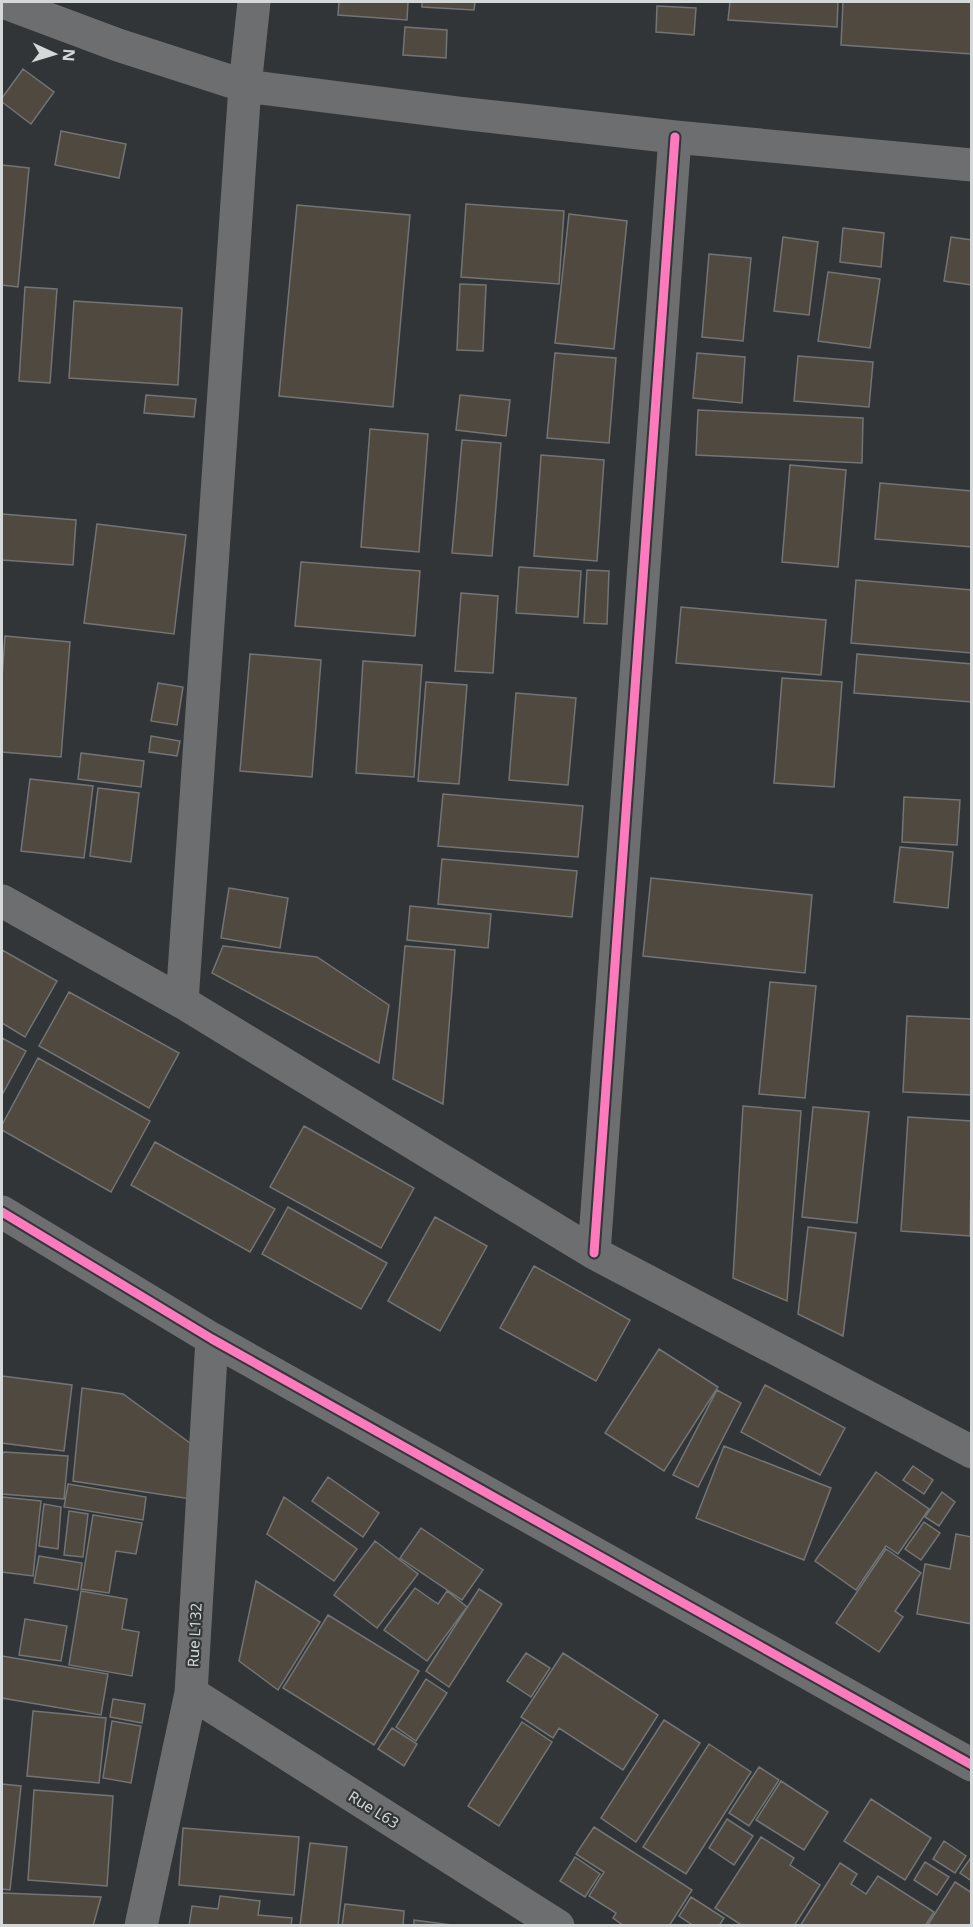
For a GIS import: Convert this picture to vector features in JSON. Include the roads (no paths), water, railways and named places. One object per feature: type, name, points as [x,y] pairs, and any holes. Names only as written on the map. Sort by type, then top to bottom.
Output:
[{"type":"street","points":[[3,2],[118,45],[245,86],[675,137],[972,165]]},
{"type":"street","points":[[182,1002],[245,86],[254,2]]},
{"type":"street","points":[[594,1253],[675,137]]},
{"type":"street","points":[[2,902],[182,1002],[594,1253],[972,1452]]},
{"type":"street","points":[[2,1212],[212,1339],[972,1765]]},
{"type":"street","name":"Rue L132","points":[[141,1926],[191,1693],[212,1339]]},
{"type":"street","name":"Rue L63","points":[[191,1693],[558,1926]]}]
